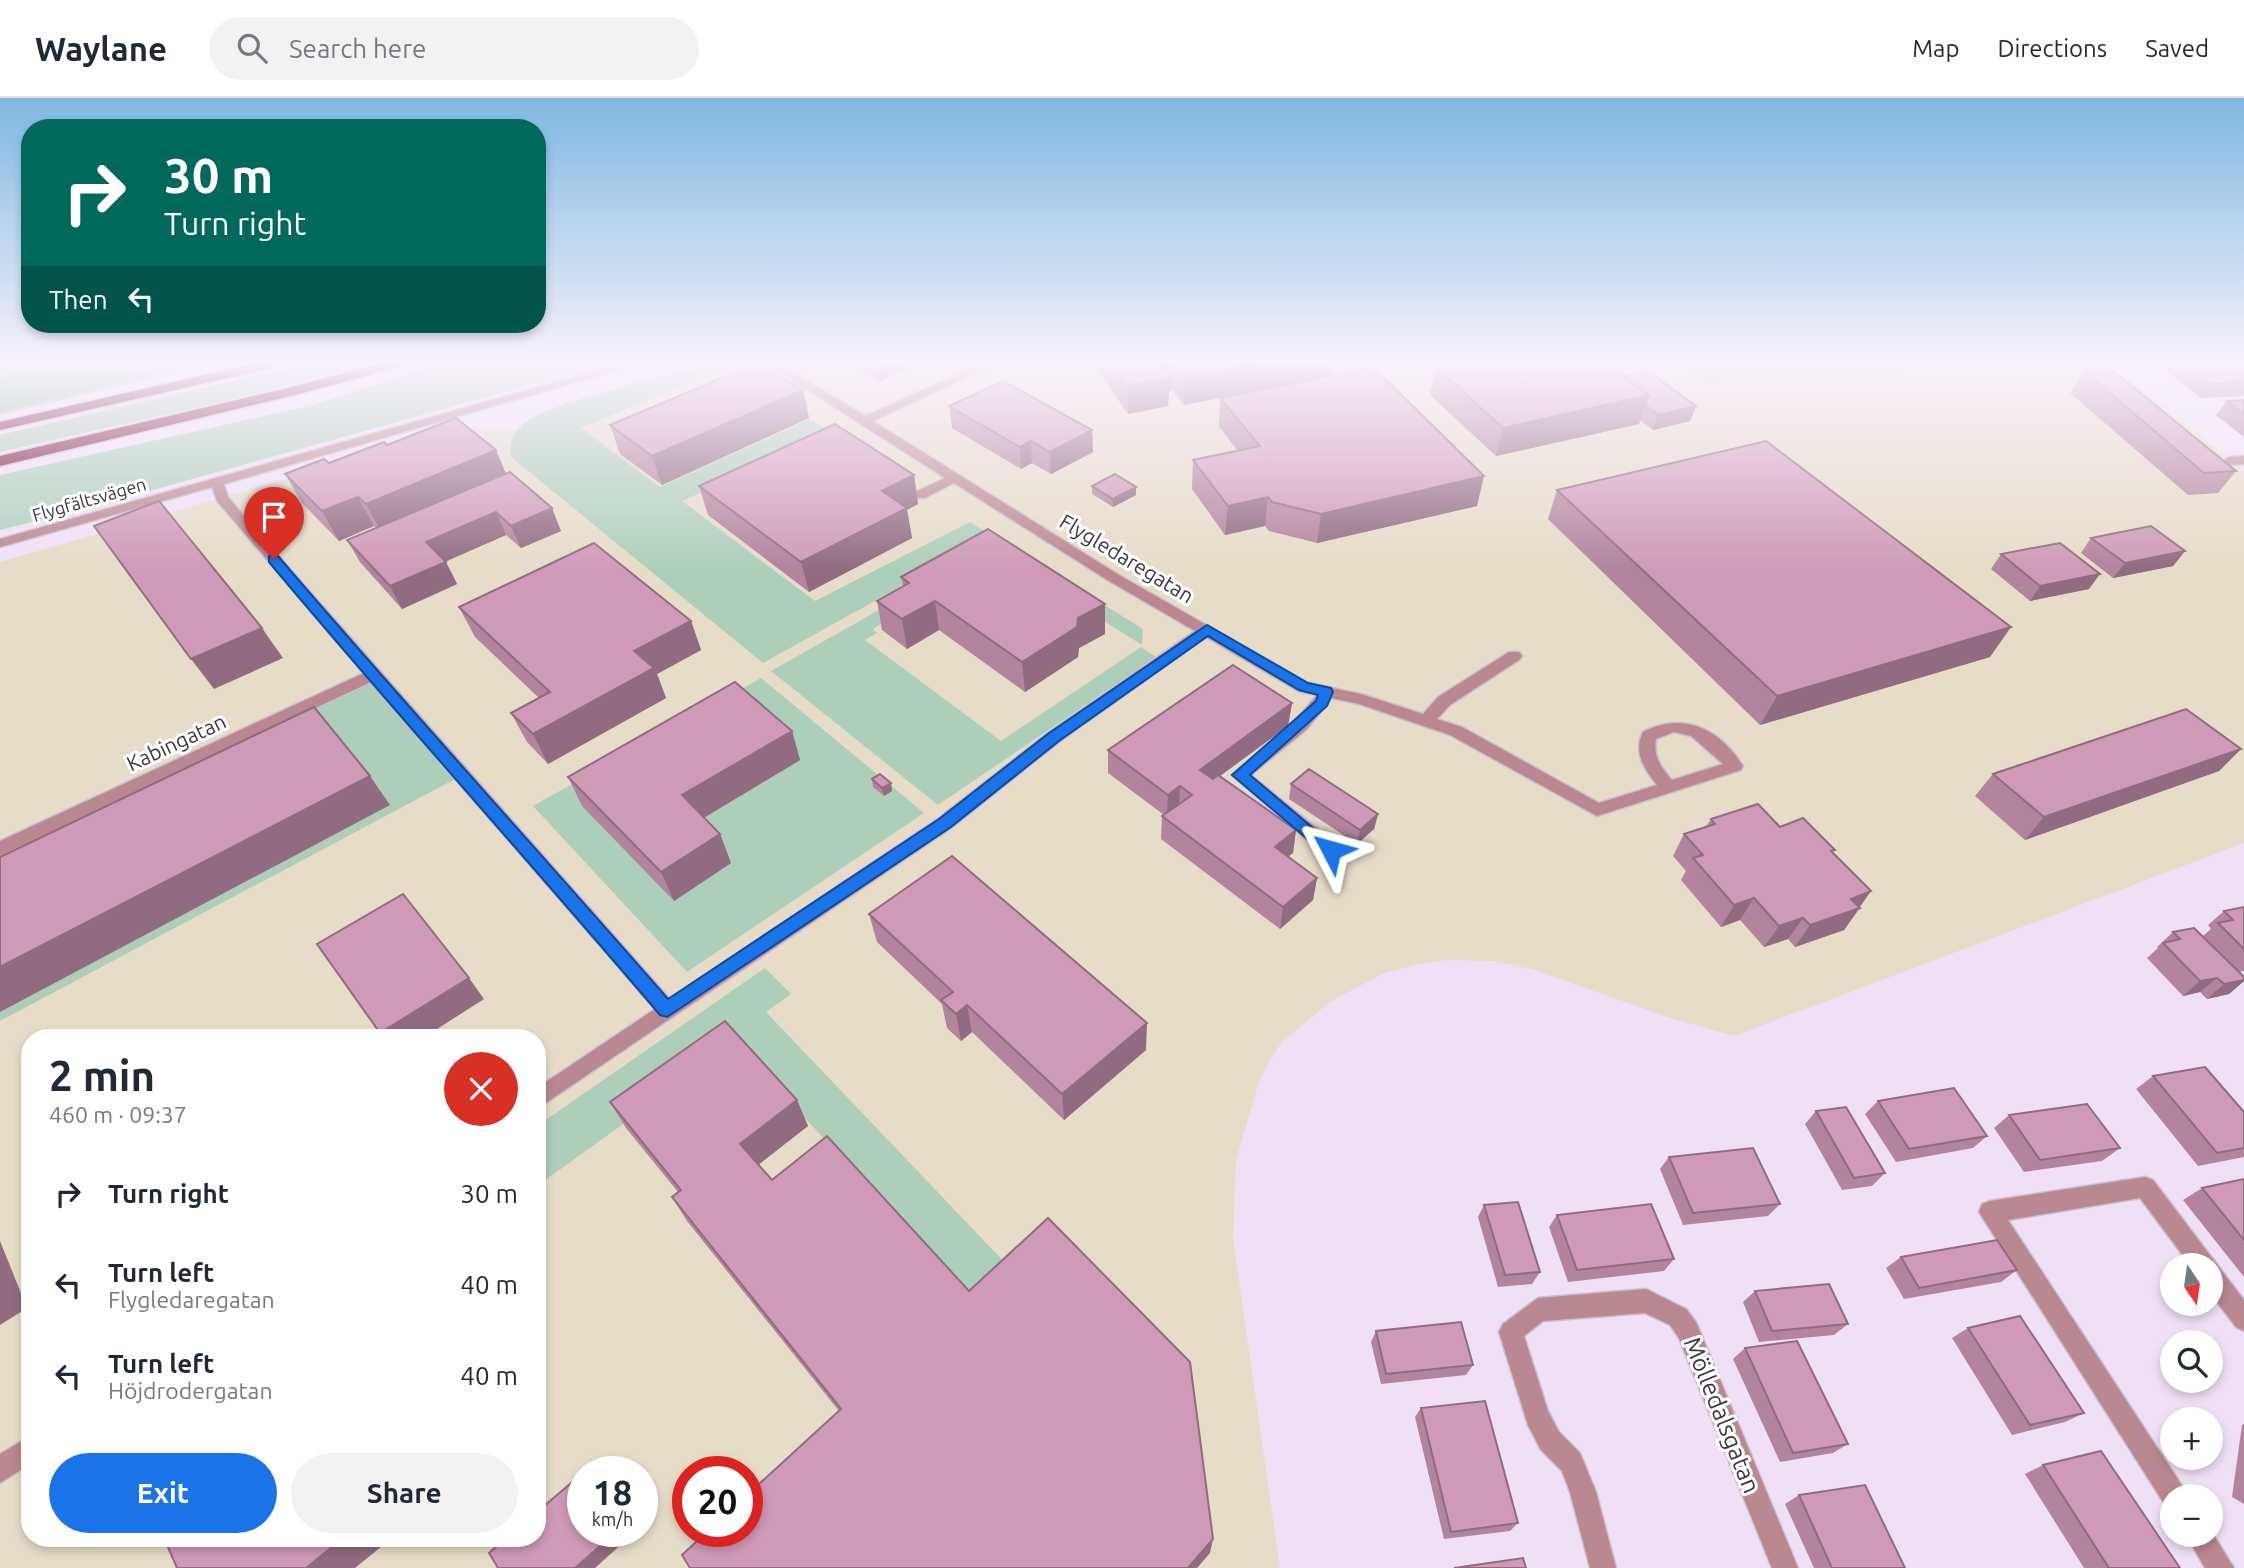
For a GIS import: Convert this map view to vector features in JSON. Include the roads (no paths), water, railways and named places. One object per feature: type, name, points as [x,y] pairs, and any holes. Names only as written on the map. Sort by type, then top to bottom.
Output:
[{"type":"highway","points":[[0,461],[122,433]]},
{"type":"street","name":"Flygfältsvägen","points":[[0,543],[389,433]]},
{"type":"street","name":"Flygledaregatan","points":[[883,433],[1114,578],[1304,687],[1361,699],[1456,731],[1597,810],[1735,766],[1708,737],[1689,728],[1659,729],[1649,736],[1645,752],[1653,768],[1669,787]]},
{"type":"street","points":[[2230,461],[2244,460]]},
{"type":"street","points":[[920,495],[957,477]]},
{"type":"street","points":[[217,481],[222,498],[372,675],[500,816],[667,1010]]},
{"type":"street","points":[[546,1094],[945,823],[1054,737],[1207,629]]},
{"type":"street","points":[[1426,721],[1444,701],[1514,656]]},
{"type":"street","name":"Kabingatan","points":[[0,849],[372,675]]},
{"type":"street","points":[[1326,692],[1322,703],[1240,775],[1331,850]]},
{"type":"street","points":[[2166,1484],[1990,1212],[2145,1187],[2195,1253]]},
{"type":"street","points":[[2223,1291],[2244,1319]]},
{"type":"street","name":"Mölledalsgatan","points":[[1603,1568],[1583,1492],[1571,1462],[1550,1441],[1537,1416],[1511,1332],[1538,1310],[1646,1301],[1678,1317],[1688,1330],[1784,1568]]},
{"type":"street","points":[[0,1470],[21,1455]]},
{"type":"street","points":[[2207,1547],[2221,1568]]}]
